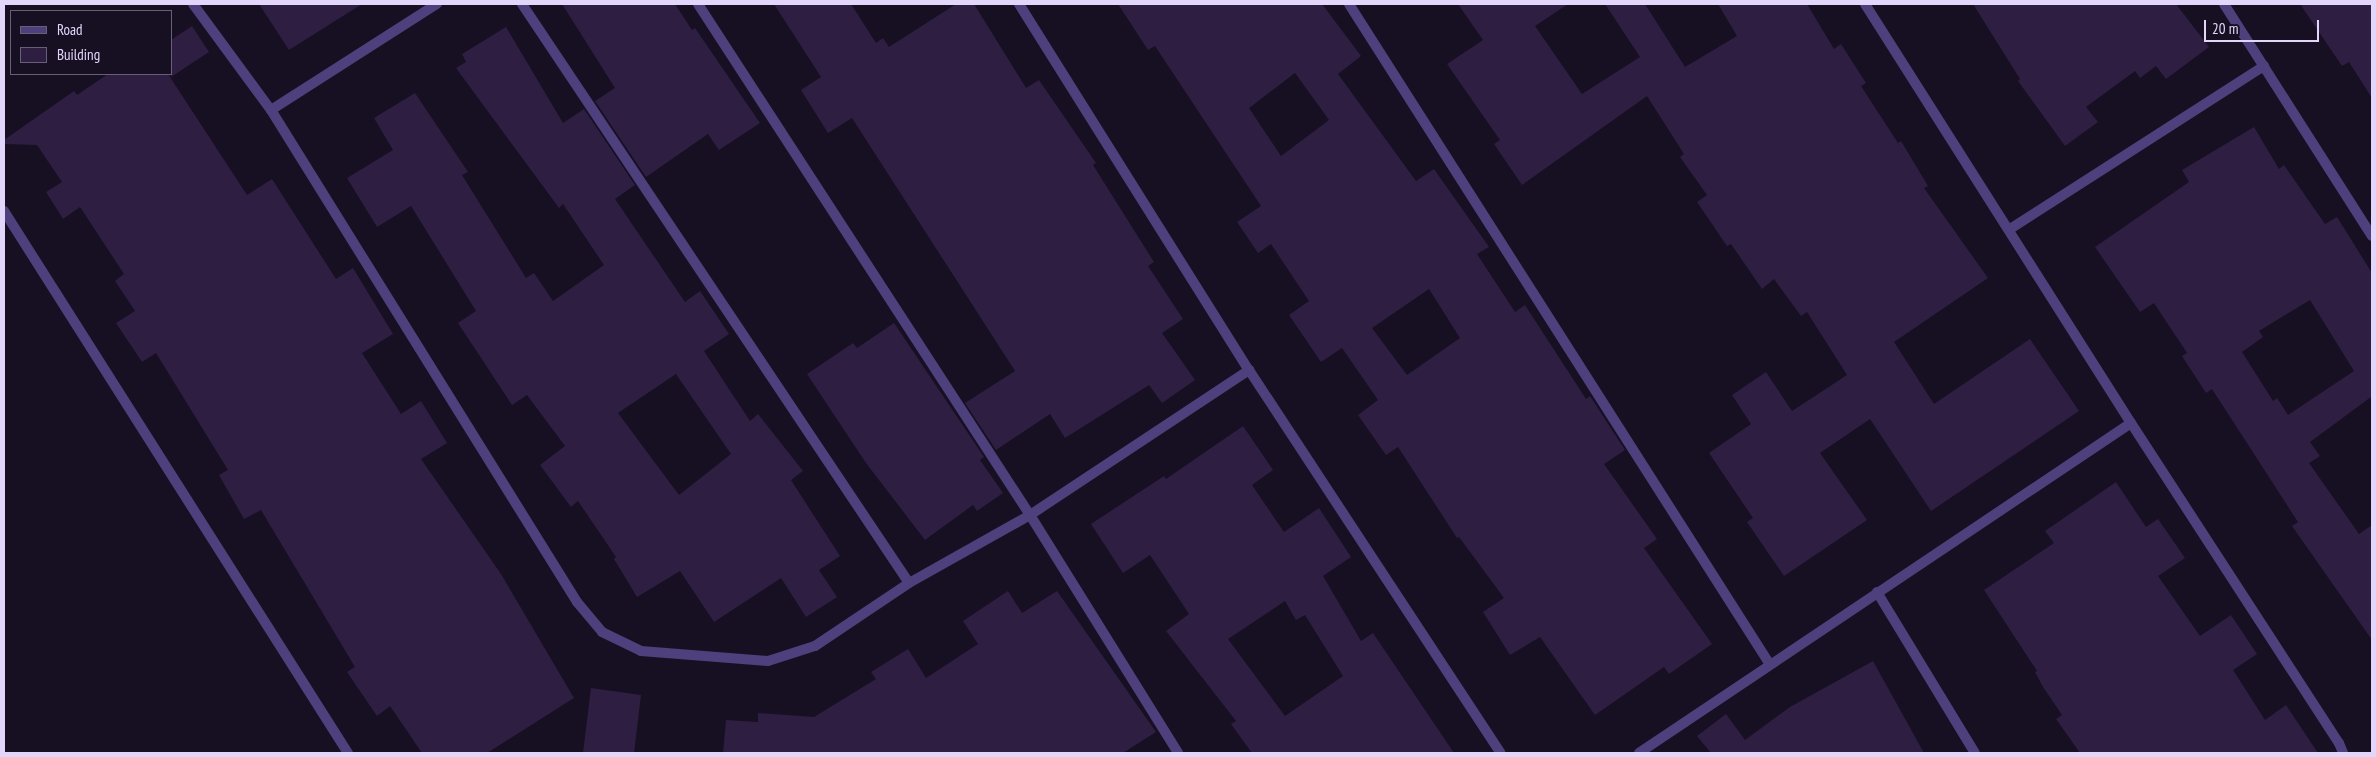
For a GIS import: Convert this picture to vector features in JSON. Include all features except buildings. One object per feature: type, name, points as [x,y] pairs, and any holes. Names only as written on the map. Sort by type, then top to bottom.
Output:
[{"type":"street","points":[[193,4],[271,110],[577,602],[602,632],[641,651],[768,662],[815,646],[909,583],[1030,515],[1249,370]]},
{"type":"street","points":[[271,110],[437,4]]},
{"type":"street","points":[[522,4],[909,583]]},
{"type":"street","points":[[698,4],[1030,515],[1178,753]]},
{"type":"street","points":[[1019,4],[1249,370],[1501,753]]},
{"type":"street","points":[[1349,4],[1769,663]]},
{"type":"street","points":[[1866,4],[2131,423],[2339,743],[2343,753]]},
{"type":"street","points":[[2224,4],[2372,236]]},
{"type":"street","points":[[2010,229],[2264,66]]},
{"type":"street","points":[[4,211],[348,753]]},
{"type":"street","points":[[1639,753],[1769,663],[2131,423]]},
{"type":"street","points":[[1877,592],[1975,753]]}]
